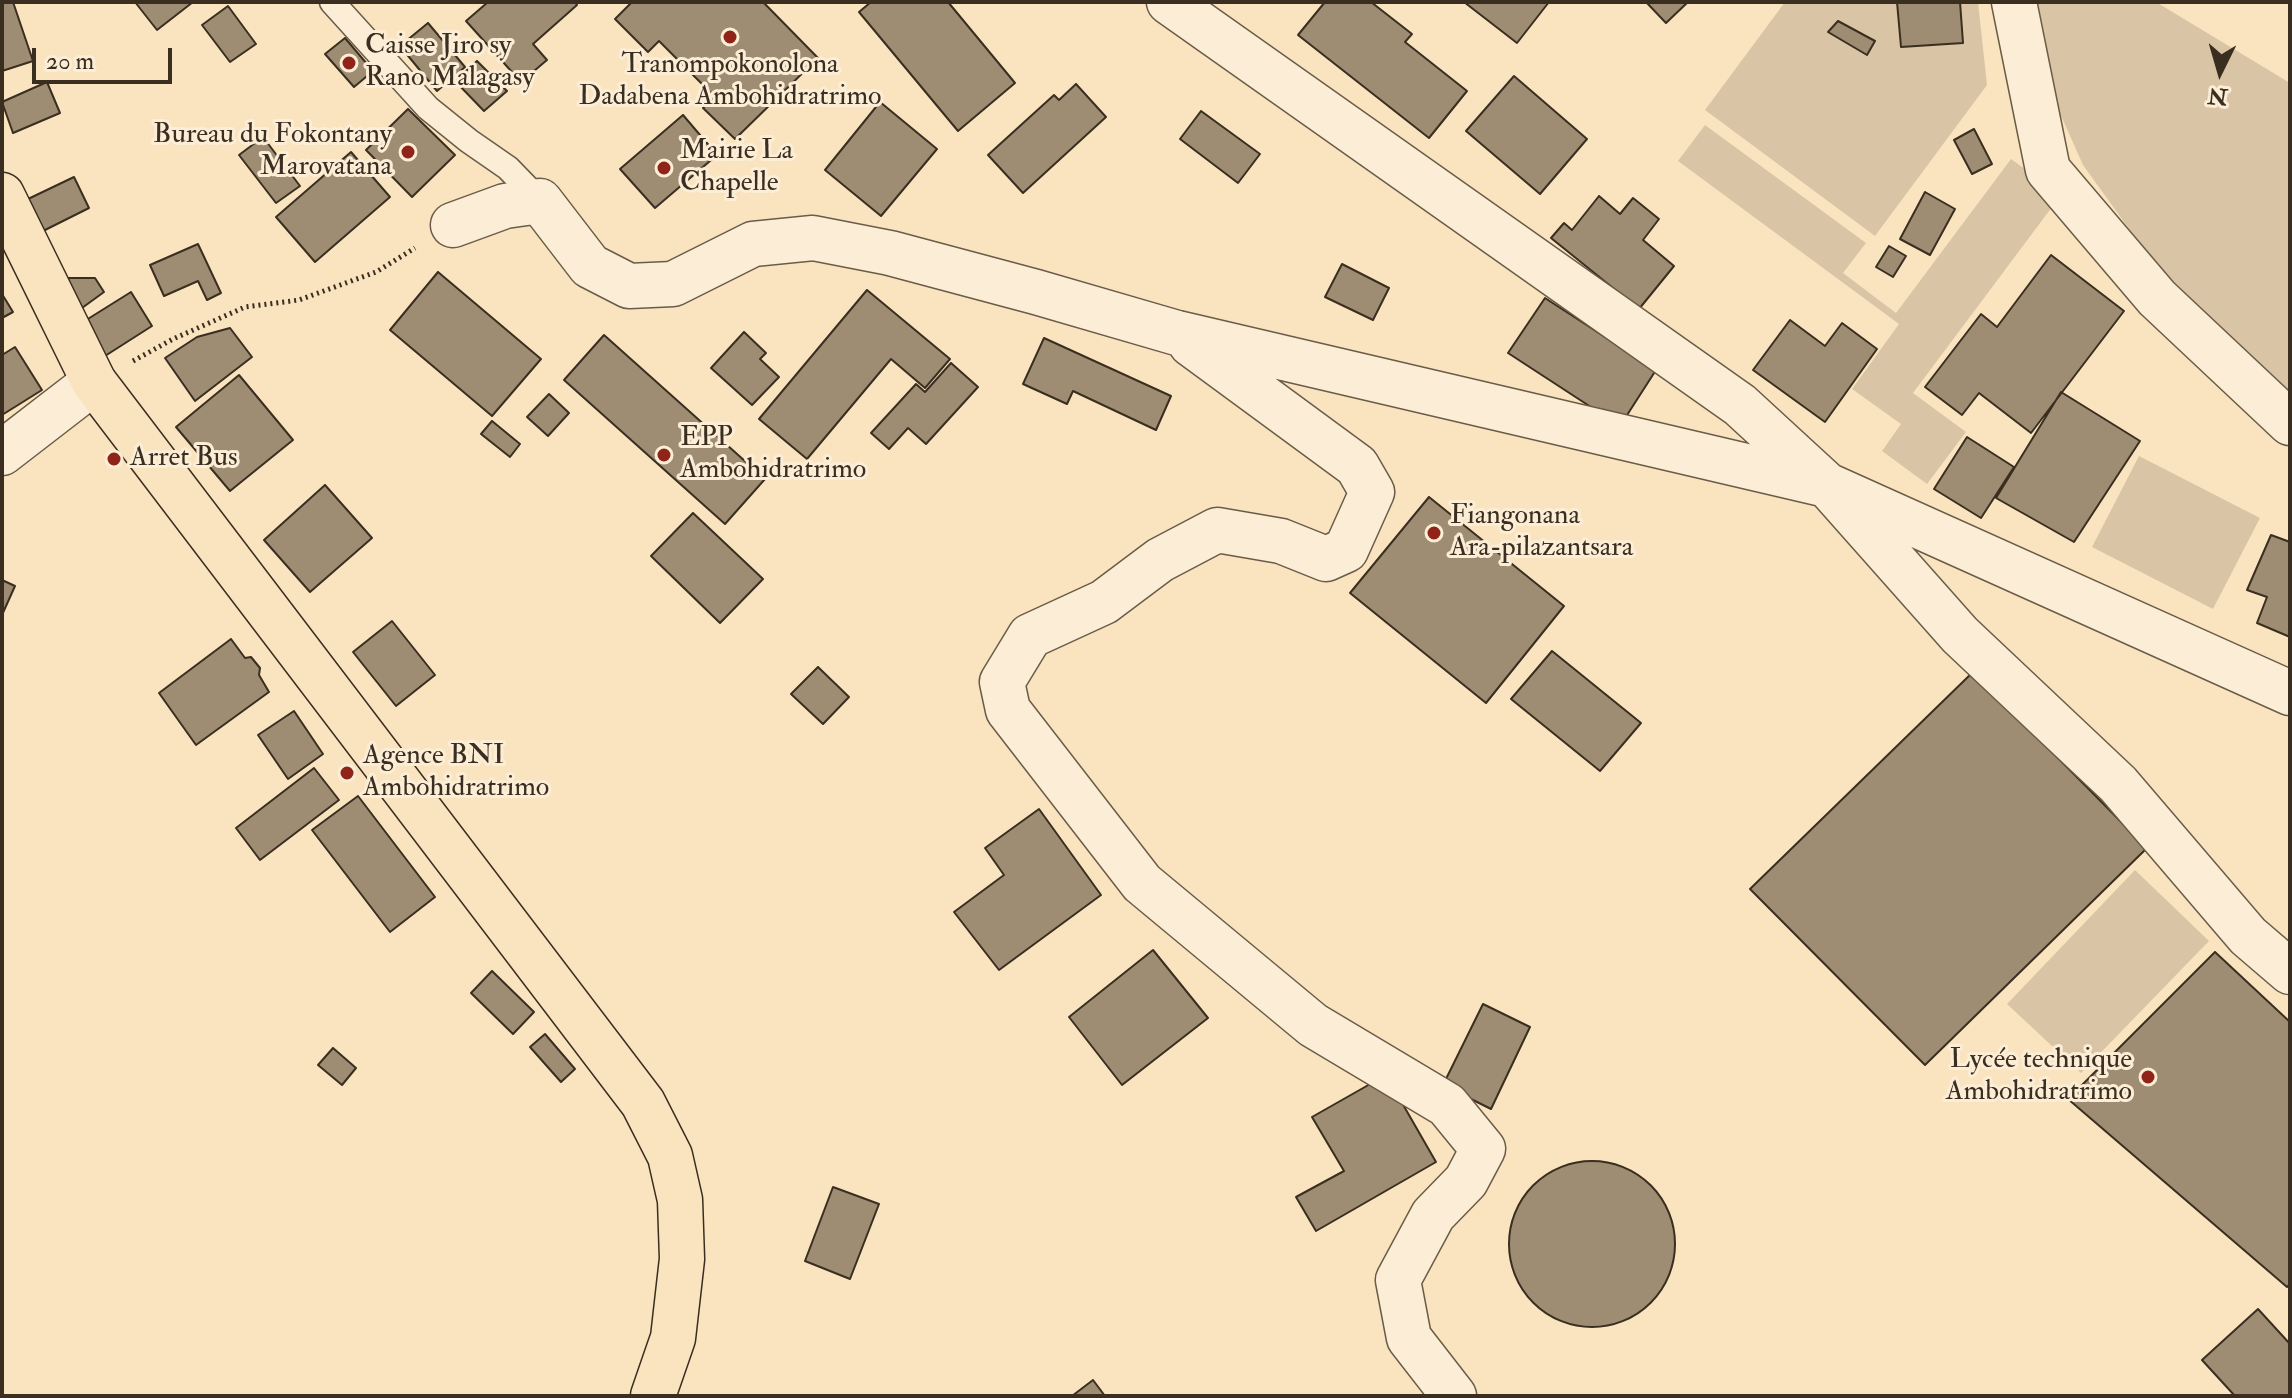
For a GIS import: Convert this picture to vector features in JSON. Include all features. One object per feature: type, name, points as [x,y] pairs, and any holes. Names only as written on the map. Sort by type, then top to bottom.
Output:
[{"type":"main road","points":[[2,195],[94,382],[643,1103],[670,1156],[680,1200],[682,1259],[673,1338],[653,1396]]},
{"type":"street","points":[[1169,2],[1740,405],[1827,485],[1960,635],[2118,784],[2248,936],[2290,972]]},
{"type":"street","points":[[2014,2],[2048,170],[2157,298],[2290,423]]},
{"type":"street","points":[[453,225],[505,206],[540,201],[590,266],[629,286],[673,284],[753,244],[813,238],[919,261],[1177,333],[1827,485],[2290,693]]},
{"type":"street","points":[[1177,333],[1357,466],[1372,492],[1359,524],[1346,550],[1326,559],[1281,541],[1217,530],[1160,560],[1104,602],[1030,636],[1002,682],[1008,710],[1142,883],[1313,1025],[1447,1105],[1483,1149],[1466,1181],[1433,1215],[1398,1280],[1409,1338],[1454,1396]]},
{"type":"street","points":[[2,453],[94,382]]},
{"type":"lane","points":[[332,2],[428,108],[508,168],[540,201]]},
{"type":"path","points":[[94,382],[173,339],[245,307],[299,300],[376,272],[453,225]]},
{"type":"shaded area","points":[[1785,2],[1978,2],[1987,85],[1875,236],[1705,110]]},
{"type":"shaded area","points":[[2031,2],[2156,2],[2290,83],[2290,398],[2186,308],[2083,165],[2033,53]]},
{"type":"shaded area","points":[[1705,125],[1866,243],[1843,273],[1896,313],[2011,159],[2061,195],[1913,393],[1966,432],[1927,484],[1882,451],[1901,424],[1852,389],[1899,324],[1678,161]]},
{"type":"shaded area","points":[[2139,456],[2260,518],[2213,609],[2092,547]]},
{"type":"shaded area","points":[[2135,870],[2209,941],[2081,1073],[2007,1004]]},
{"type":"building","points":[[2,2],[13,2],[33,61],[2,71]]},
{"type":"building","points":[[135,2],[193,2],[157,30]]},
{"type":"building","points":[[488,2],[575,2],[577,5],[533,44],[547,60],[521,82],[466,21]]},
{"type":"building","points":[[632,2],[763,2],[818,58],[735,139],[703,108],[715,97],[659,41],[648,52],[615,19]]},
{"type":"building","points":[[871,2],[948,2],[1015,83],[958,131],[859,12]]},
{"type":"building","points":[[1325,2],[1371,2],[1412,34],[1405,42],[1467,91],[1429,138],[1298,35]]},
{"type":"building","points":[[1464,2],[1549,2],[1517,43]]},
{"type":"building","points":[[1646,2],[1688,2],[1666,23]]},
{"type":"building","points":[[1897,2],[1960,2],[1963,43],[1901,47]]},
{"type":"building","points":[[228,6],[256,44],[230,62],[202,25]]},
{"type":"building","points":[[1838,21],[1875,41],[1867,55],[1828,32]]},
{"type":"building","points":[[428,23],[465,67],[437,91],[400,46]]},
{"type":"building","points":[[345,38],[373,71],[354,87],[325,54]]},
{"type":"building","points":[[477,61],[507,91],[484,111],[455,81]]},
{"type":"building","points":[[1514,76],[1587,139],[1540,194],[1466,131]]},
{"type":"building","points":[[47,82],[60,113],[13,133],[2,102]]},
{"type":"building","points":[[1076,84],[1106,117],[1023,193],[988,155],[1054,95],[1059,100]]},
{"type":"building","points":[[880,102],[937,149],[881,216],[825,170]]},
{"type":"building","points":[[408,109],[455,155],[412,197],[366,150]]},
{"type":"building","points":[[1201,111],[1260,154],[1238,183],[1180,139]]},
{"type":"building","points":[[683,115],[717,155],[655,208],[620,169]]},
{"type":"building","points":[[1974,129],[1992,164],[1972,174],[1954,140]]},
{"type":"building","points":[[263,137],[300,186],[276,203],[239,155]]},
{"type":"building","points":[[351,152],[390,197],[315,262],[276,217]]},
{"type":"building","points":[[74,177],[89,208],[43,231],[28,199]]},
{"type":"building","points":[[1925,192],[1955,209],[1930,255],[1900,239]]},
{"type":"building","points":[[1599,196],[1620,214],[1633,198],[1659,219],[1643,240],[1674,266],[1639,309],[1551,238],[1564,223],[1572,230]]},
{"type":"building","points":[[198,244],[221,293],[207,300],[198,281],[164,296],[150,265]]},
{"type":"building","points":[[1889,246],[1906,256],[1893,277],[1876,267]]},
{"type":"building","points":[[2051,255],[2124,311],[2031,433],[1979,393],[1962,415],[1925,387],[1981,314],[1997,327]]},
{"type":"building","points":[[1342,264],[1389,288],[1373,320],[1325,297]]},
{"type":"building","points":[[438,272],[541,359],[492,416],[390,330]]},
{"type":"building","points":[[65,278],[95,278],[104,292],[82,308]]},
{"type":"building","points":[[867,290],[950,359],[925,388],[891,359],[807,459],[759,419]]},
{"type":"building","points":[[131,292],[152,326],[105,356],[83,322]]},
{"type":"building","points":[[2,294],[13,312],[2,318]]},
{"type":"building","points":[[1545,298],[1656,370],[1620,426],[1508,353]]},
{"type":"building","points":[[1790,320],[1825,346],[1842,323],[1877,349],[1825,422],[1753,370]]},
{"type":"building","points":[[230,328],[252,357],[195,401],[165,358],[197,337]]},
{"type":"building","points":[[744,332],[766,353],[760,359],[779,377],[752,405],[711,368]]},
{"type":"building","points":[[604,335],[765,479],[725,524],[564,380]]},
{"type":"building","points":[[1044,338],[1171,396],[1156,430],[1073,391],[1067,404],[1023,384]]},
{"type":"building","points":[[15,347],[42,390],[2,415],[2,355]]},
{"type":"building","points":[[951,363],[978,387],[926,444],[908,428],[889,449],[871,433],[916,384],[925,392]]},
{"type":"building","points":[[239,375],[293,440],[230,491],[176,427]]},
{"type":"building","points":[[2061,392],[2140,441],[2074,542],[1996,498]]},
{"type":"building","points":[[549,394],[569,413],[548,436],[527,417]]},
{"type":"building","points":[[492,421],[520,444],[510,457],[481,434]]},
{"type":"building","points":[[1967,437],[2014,467],[1981,518],[1934,489]]},
{"type":"building","points":[[325,485],[372,538],[310,592],[264,540]]},
{"type":"building","points":[[1429,497],[1564,606],[1486,703],[1350,593]]},
{"type":"building","points":[[693,513],[763,579],[720,623],[651,556]]},
{"type":"building","points":[[2271,535],[2290,542],[2290,637],[2257,623],[2267,597],[2247,590]]},
{"type":"building","points":[[2,580],[15,586],[2,615]]},
{"type":"building","points":[[392,621],[435,675],[396,706],[353,652]]},
{"type":"building","points":[[231,639],[245,658],[251,657],[260,668],[259,675],[269,692],[196,745],[159,693]]},
{"type":"building","points":[[1552,651],[1641,723],[1600,771],[1511,699]]},
{"type":"building","points":[[818,667],[849,697],[823,724],[791,694]]},
{"type":"building","points":[[1973,672],[2147,848],[1925,1065],[1750,889]]},
{"type":"building","points":[[294,711],[323,754],[288,779],[258,735]]},
{"type":"building","points":[[314,768],[339,800],[260,860],[236,828]]},
{"type":"building","points":[[358,796],[435,897],[390,932],[312,830]]},
{"type":"building","points":[[1039,809],[1101,895],[999,970],[954,912],[1004,875],[985,848]]},
{"type":"building","points":[[1153,950],[1208,1018],[1122,1085],[1069,1017]]},
{"type":"building","points":[[2215,952],[2290,1022],[2290,1284],[2287,1287],[2068,1099]]},
{"type":"building","points":[[492,971],[534,1012],[513,1034],[471,993]]},
{"type":"building","points":[[1483,1004],[1530,1027],[1491,1109],[1443,1085]]},
{"type":"building","points":[[545,1034],[575,1069],[561,1082],[530,1047]]},
{"type":"building","points":[[333,1048],[356,1068],[342,1085],[318,1065]]},
{"type":"building","points":[[1386,1075],[1436,1162],[1316,1231],[1296,1197],[1344,1171],[1312,1117]]},
{"type":"building","points":[[1592,1161],[1624,1168],[1650,1186],[1668,1212],[1675,1244],[1668,1276],[1650,1302],[1624,1320],[1592,1327],[1560,1320],[1534,1302],[1516,1276],[1509,1244],[1516,1212],[1534,1186],[1560,1168]]},
{"type":"building","points":[[833,1187],[879,1204],[850,1279],[805,1261]]},
{"type":"building","points":[[2258,1309],[2290,1344],[2290,1396],[2235,1396],[2202,1360]]},
{"type":"building","points":[[1093,1380],[1105,1396],[1072,1396]]},
{"type":"place","name":"Tranompokonolona Dadabena Ambohidratrimo","points":[[730,37]]},
{"type":"place","name":"Caisse Jiro sy Rano Malagasy","points":[[349,63]]},
{"type":"place","name":"Bureau du Fokontany Marovatana","points":[[408,152]]},
{"type":"place","name":"Mairie La Chapelle","points":[[664,168]]},
{"type":"place","name":"EPP Ambohidratrimo","points":[[664,455]]},
{"type":"place","name":"Arret Bus","points":[[114,459]]},
{"type":"place","name":"Fiangonana Ara-pilazantsara","points":[[1434,533]]},
{"type":"place","name":"Agence BNI Ambohidratrimo","points":[[347,773]]},
{"type":"place","name":"Lycée technique Ambohidratrimo","points":[[2148,1077]]}]
